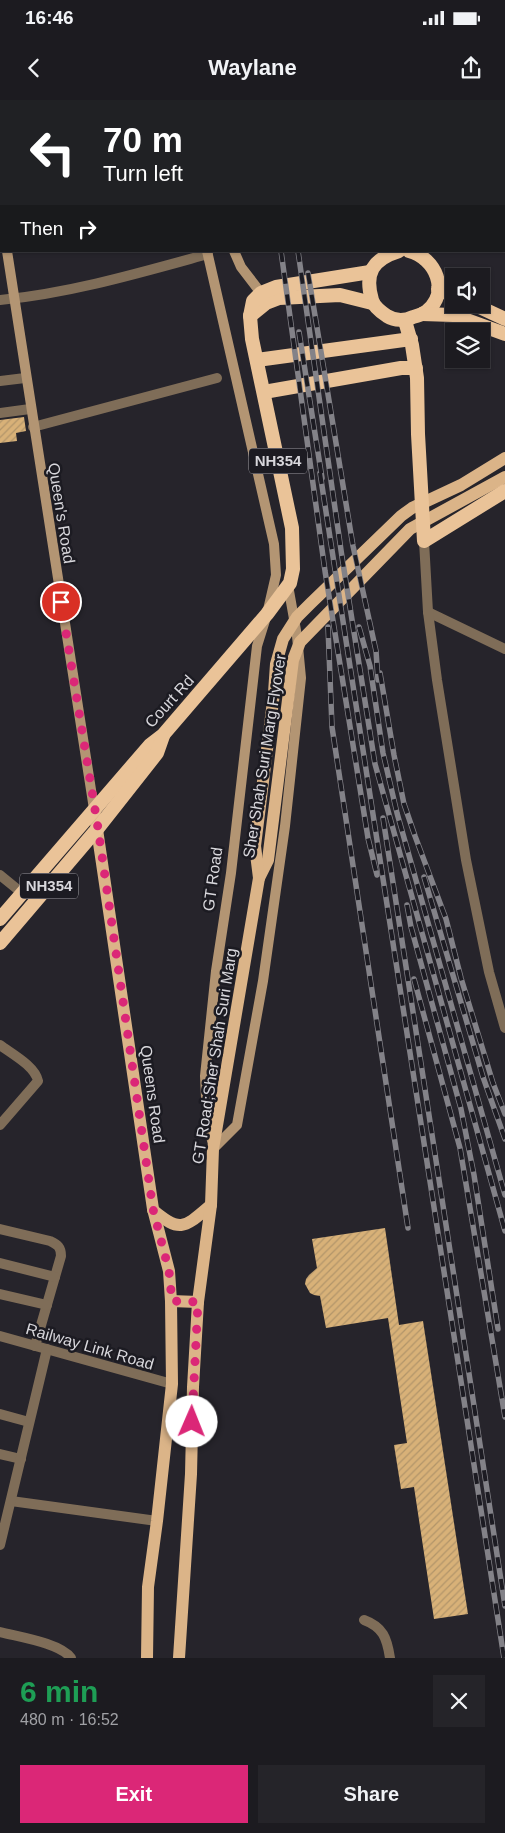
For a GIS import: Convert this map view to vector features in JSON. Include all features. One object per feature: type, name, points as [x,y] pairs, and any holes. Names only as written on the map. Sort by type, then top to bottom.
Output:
[{"type":"highway","points":[[390,252],[378,260],[370,272],[368,282],[372,303],[379,311],[390,318],[405,320],[428,310],[435,300],[438,289],[437,278],[432,266],[425,257],[412,252]]},
{"type":"highway","points":[[250,316],[253,301],[261,294],[370,272]]},
{"type":"highway","points":[[438,289],[445,292]]},
{"type":"highway","points":[[250,316],[278,292],[340,295],[372,303]]},
{"type":"highway","points":[[490,311],[505,318]]},
{"type":"highway","points":[[422,314],[454,315],[505,334]]},
{"type":"highway","name":"NH354","points":[[250,316],[252,339],[292,528],[293,569],[289,584],[267,614]]},
{"type":"highway","points":[[405,320],[416,368],[424,541],[505,491]]},
{"type":"highway","points":[[257,360],[410,339]]},
{"type":"highway","points":[[264,392],[402,368],[416,368]]},
{"type":"highway","name":"Court Rd","points":[[94,809],[150,746],[163,735],[267,614]]},
{"type":"highway","name":"NH354","points":[[0,943],[98,828],[157,753],[163,735]]},
{"type":"highway","name":"NH354","points":[[0,918],[94,809]]},
{"type":"main road","name":"Queen's Road","points":[[7,252],[25,378],[94,809]]},
{"type":"main road","name":"GT Road","points":[[208,252],[274,544],[276,575],[257,646],[231,873],[216,971],[205,1076],[213,1149]]},
{"type":"main road","points":[[234,252],[241,267],[261,294]]},
{"type":"main road","name":"Sher Shah Suri Marg Flyover","points":[[259,878],[255,846],[276,664],[283,639],[297,617],[401,516],[412,508],[461,485],[505,458]]},
{"type":"main road","name":"Sher Shah Suri Marg Flyover","points":[[259,878],[268,860],[293,660],[300,642],[410,529],[505,477]]},
{"type":"main road","points":[[213,1149],[237,1125],[264,981],[284,836],[301,678],[289,584]]},
{"type":"main road","name":"Queens Road","points":[[94,809],[153,1209],[169,1271],[172,1301],[172,1384]]},
{"type":"main road","name":"GT Road;Sher Shah Suri Marg","points":[[179,1658],[191,1474],[192,1387],[198,1302],[211,1204],[213,1149],[259,878]]},
{"type":"main road","points":[[153,1209],[168,1223],[179,1226],[192,1222],[211,1204]]},
{"type":"main road","points":[[172,1301],[198,1302]]},
{"type":"main road","points":[[147,1658],[147,1601],[172,1384]]},
{"type":"street","points":[[0,300],[94,285],[208,252]]},
{"type":"street","points":[[0,381],[25,378]]},
{"type":"street","points":[[33,427],[217,378]]},
{"type":"street","points":[[0,413],[30,409]]},
{"type":"street","points":[[424,541],[428,612],[436,680],[466,860],[489,972],[505,1028]]},
{"type":"street","points":[[428,612],[505,649]]},
{"type":"street","points":[[0,875],[22,893]]},
{"type":"street","points":[[0,1045],[36,1074],[38,1081],[0,1125]]},
{"type":"street","points":[[0,1229],[56,1244],[61,1250],[61,1256],[35,1346]]},
{"type":"street","points":[[0,1263],[55,1277]]},
{"type":"street","points":[[0,1294],[47,1305]]},
{"type":"street","name":"Railway Link Road","points":[[0,1336],[172,1384]]},
{"type":"street","points":[[0,1545],[47,1349]]},
{"type":"street","points":[[0,1414],[30,1422]]},
{"type":"street","points":[[0,1454],[21,1459]]},
{"type":"street","points":[[11,1501],[157,1521]]},
{"type":"street","points":[[364,1620],[375,1624],[381,1629],[390,1658]]},
{"type":"street","points":[[0,1632],[54,1647],[64,1651],[71,1658]]},
{"type":"building","points":[[24,417],[26,431],[16,433],[17,441],[0,443],[0,420]]},
{"type":"building","points":[[385,1228],[399,1325],[423,1321],[468,1614],[434,1619],[414,1487],[401,1489],[394,1445],[407,1443],[388,1318],[326,1328],[320,1296],[310,1293],[305,1284],[309,1275],[317,1268],[312,1239]]},
{"type":"railway","points":[[281,252],[325,571],[368,838],[377,875]]},
{"type":"railway","points":[[298,252],[342,557],[375,764],[505,1231]]},
{"type":"railway","points":[[308,273],[353,546],[376,651],[378,680]]},
{"type":"railway","points":[[299,332],[322,478]]},
{"type":"railway","points":[[320,473],[504,1658]]},
{"type":"railway","points":[[328,627],[332,727],[408,1228]]},
{"type":"railway","points":[[359,627],[370,666],[383,753],[397,813],[505,1195]]},
{"type":"railway","points":[[380,673],[404,804],[446,919],[461,978],[493,1083],[505,1114]]},
{"type":"railway","points":[[383,818],[505,1606]]},
{"type":"railway","points":[[424,877],[483,1077],[505,1139]]},
{"type":"railway","points":[[407,905],[411,927],[461,1109],[474,1175],[498,1329]]},
{"type":"railway","points":[[414,979],[460,1148],[505,1417]]},
{"type":"route","points":[[61,602],[98,828],[153,1209],[169,1271],[172,1301],[198,1302],[192,1387],[192,1422]]}]
